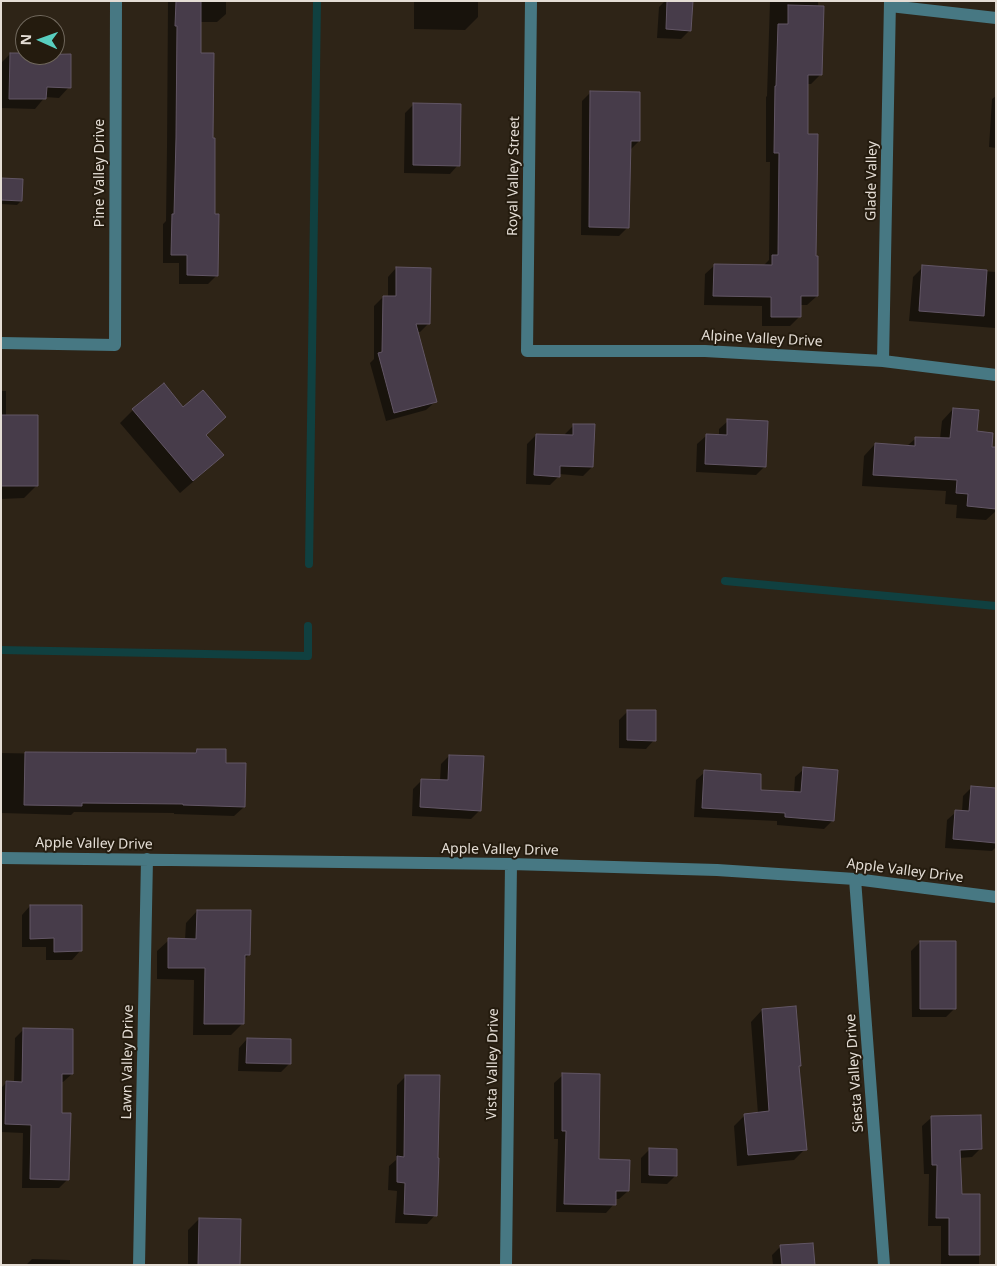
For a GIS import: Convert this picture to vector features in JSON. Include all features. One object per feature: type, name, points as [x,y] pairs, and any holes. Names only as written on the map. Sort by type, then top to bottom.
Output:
[{"type":"street","name":"Pine Valley Drive","points":[[1,343],[115,345],[116,1]]},
{"type":"street","name":"Royal Valley Street","points":[[526,351],[531,1]]},
{"type":"street","points":[[890,3],[996,18]]},
{"type":"street","name":"Glade Valley","points":[[884,361],[890,3]]},
{"type":"street","name":"Alpine Valley Drive","points":[[526,351],[705,351],[884,361],[996,375]]},
{"type":"street","name":"Apple Valley Drive","points":[[1,858],[511,864],[717,870],[855,879],[996,897]]},
{"type":"street","name":"Lawn Valley Drive","points":[[139,1265],[147,859]]},
{"type":"street","name":"Vista Valley Drive","points":[[506,1265],[511,864]]},
{"type":"street","name":"Siesta Valley Drive","points":[[855,879],[884,1265]]},
{"type":"building","points":[[176,1],[201,1],[201,53],[214,53],[213,138],[215,138],[215,214],[219,214],[218,276],[187,275],[187,255],[171,255],[176,138]]},
{"type":"building","points":[[667,1],[693,1],[691,31],[666,29]]},
{"type":"building","points":[[788,5],[824,6],[822,75],[808,75],[808,134],[818,134],[816,256],[818,256],[818,296],[801,296],[801,317],[771,317],[771,297],[713,296],[714,264],[772,265],[772,255],[778,255],[779,153],[774,153],[775,86],[778,24],[788,24]]},
{"type":"building","points":[[10,53],[15,53],[15,65],[65,65],[65,54],[71,54],[71,88],[47,87],[46,99],[9,99]]},
{"type":"building","points":[[590,91],[640,92],[640,141],[631,141],[629,228],[589,227]]},
{"type":"building","points":[[413,103],[461,104],[460,166],[413,165]]},
{"type":"building","points":[[1,178],[23,179],[22,201],[1,200]]},
{"type":"building","points":[[922,265],[987,270],[984,316],[919,311]]},
{"type":"building","points":[[396,267],[431,268],[430,324],[416,324],[437,402],[394,413],[378,353],[382,352],[383,296],[396,296]]},
{"type":"building","points":[[164,383],[183,407],[203,390],[226,417],[206,435],[224,455],[193,481],[132,409]]},
{"type":"building","points":[[953,408],[979,410],[977,431],[993,433],[992,447],[996,447],[996,509],[967,506],[968,494],[956,493],[957,480],[873,475],[875,443],[915,446],[915,437],[950,438]]},
{"type":"building","points":[[1,415],[38,415],[38,486],[1,486]]},
{"type":"building","points":[[727,419],[768,421],[766,467],[705,464],[706,434],[727,435]]},
{"type":"building","points":[[573,424],[595,424],[593,467],[560,466],[560,477],[534,475],[536,434],[573,435]]},
{"type":"building","points":[[627,710],[656,710],[656,741],[627,740]]},
{"type":"building","points":[[197,749],[226,749],[226,763],[246,763],[245,807],[82,803],[82,806],[24,805],[25,752],[196,753]]},
{"type":"building","points":[[449,755],[484,756],[481,811],[420,807],[421,779],[448,780]]},
{"type":"building","points":[[803,767],[838,770],[834,821],[785,817],[785,813],[702,808],[704,770],[761,774],[761,790],[801,792]]},
{"type":"building","points":[[971,786],[996,788],[996,843],[953,839],[955,810],[969,811]]},
{"type":"building","points":[[30,905],[82,905],[82,951],[54,952],[54,938],[30,939]]},
{"type":"building","points":[[197,910],[251,910],[250,955],[245,955],[244,1024],[204,1024],[205,968],[168,968],[168,938],[196,939]]},
{"type":"building","points":[[920,941],[956,941],[956,1009],[920,1009]]},
{"type":"building","points":[[796,1006],[801,1066],[799,1066],[807,1150],[748,1155],[744,1114],[769,1111],[762,1009]]},
{"type":"building","points":[[23,1028],[73,1029],[73,1074],[62,1074],[62,1113],[71,1113],[69,1180],[30,1179],[31,1125],[5,1124],[6,1081],[22,1082]]},
{"type":"building","points":[[247,1038],[291,1039],[291,1064],[246,1063]]},
{"type":"building","points":[[562,1073],[600,1074],[599,1159],[630,1160],[629,1191],[616,1191],[616,1205],[564,1204],[566,1131],[562,1131]]},
{"type":"building","points":[[405,1075],[440,1075],[437,1216],[404,1214],[405,1183],[397,1182],[397,1156],[404,1157]]},
{"type":"building","points":[[981,1115],[982,1149],[960,1150],[962,1194],[980,1194],[980,1255],[949,1255],[949,1218],[936,1218],[937,1165],[932,1165],[931,1116]]},
{"type":"building","points":[[649,1148],[677,1149],[677,1176],[649,1175]]},
{"type":"building","points":[[199,1218],[241,1219],[240,1265],[198,1265]]},
{"type":"building","points":[[813,1243],[815,1265],[782,1265],[780,1245]]},
{"type":"waterway","points":[[309,564],[317,1]]},
{"type":"waterway","points":[[725,581],[996,606]]},
{"type":"waterway","points":[[1,650],[308,656],[308,626]]}]
